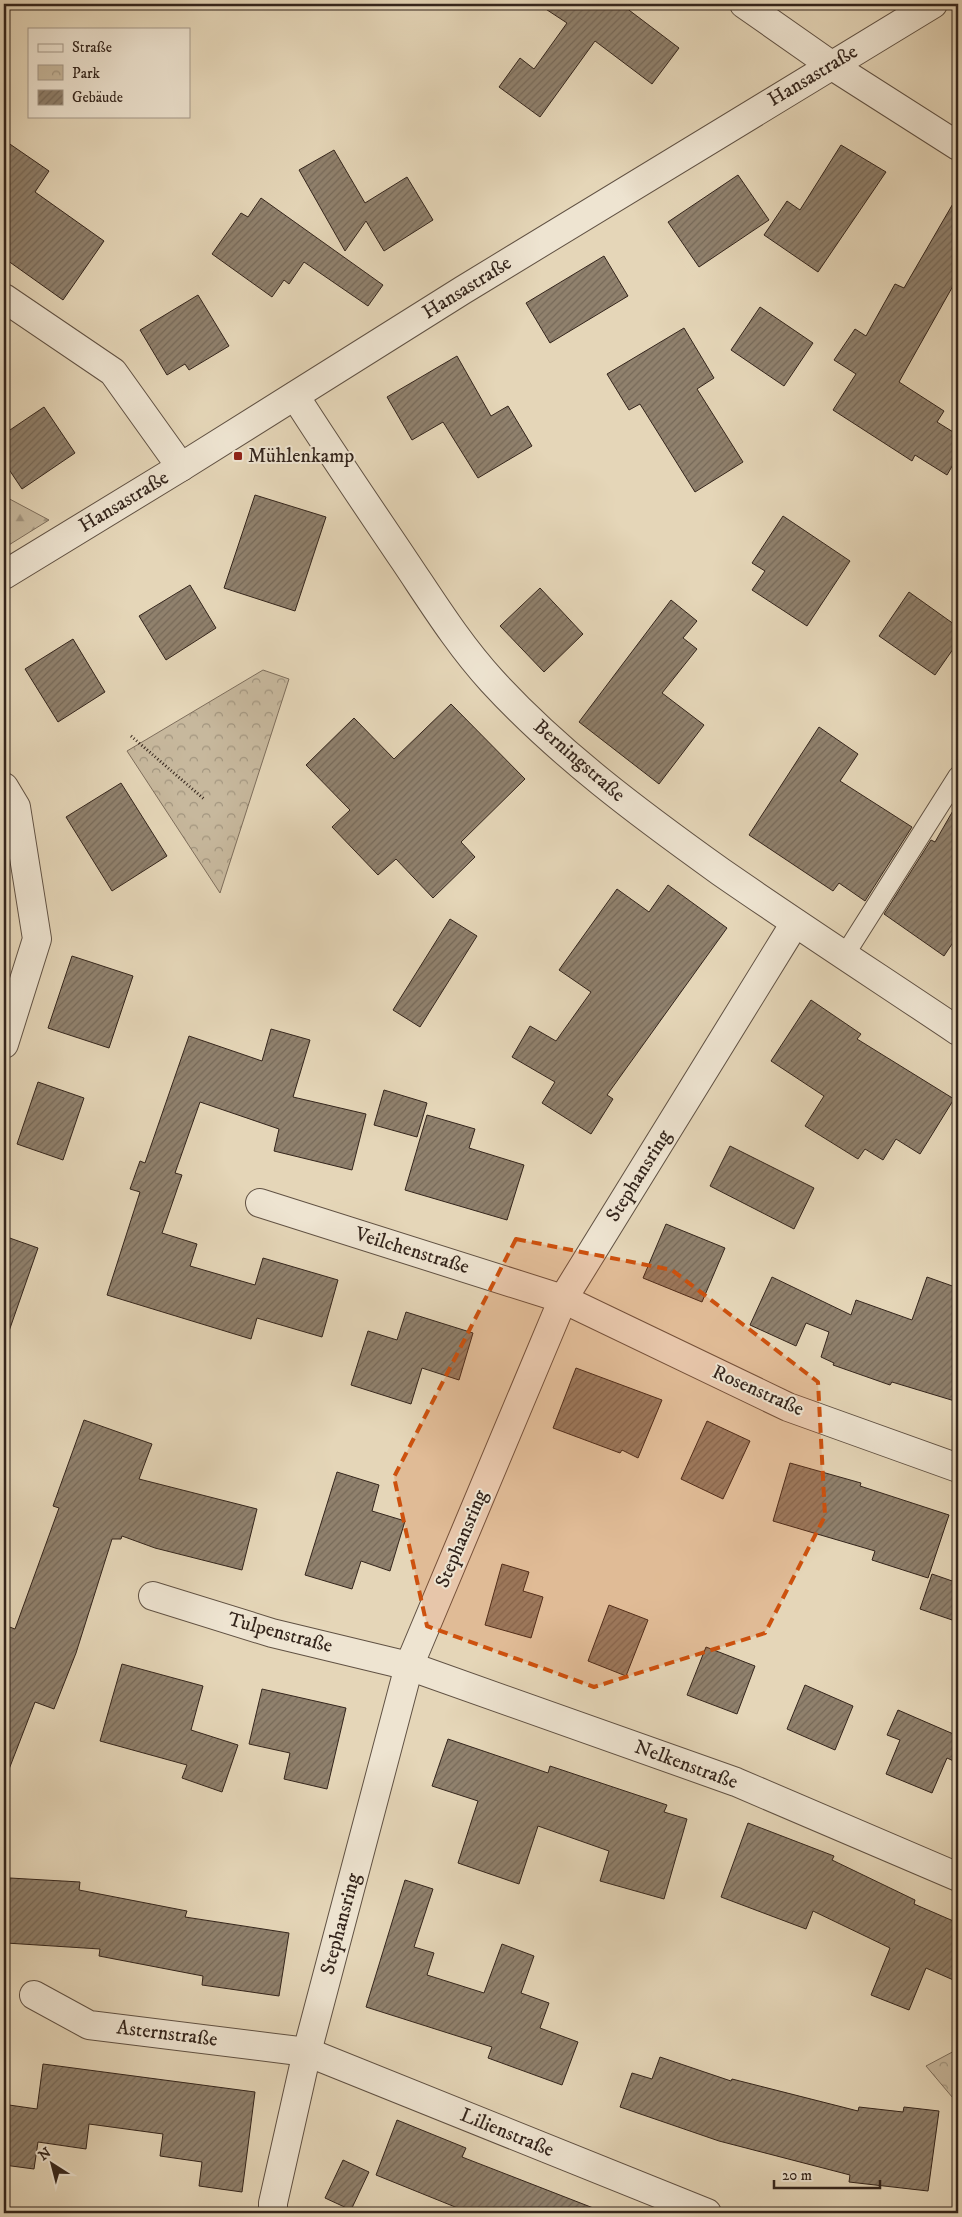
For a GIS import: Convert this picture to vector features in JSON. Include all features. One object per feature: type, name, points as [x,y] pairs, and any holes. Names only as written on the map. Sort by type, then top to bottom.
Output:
[{"type":"street","points":[[744,4],[831,65],[958,146]]},
{"type":"street","name":"Hansastraße","points":[[4,575],[181,467],[463,290],[933,4]]},
{"type":"street","points":[[4,298],[113,372],[181,467]]},
{"type":"street","name":"Berningstraße","points":[[295,396],[330,452],[441,616],[491,680],[545,734],[602,784],[691,850],[795,924],[958,1030]]},
{"type":"street","points":[[4,787],[16,807],[14,872],[37,939],[4,1044]]},
{"type":"street","name":"Stephansring","points":[[273,2213],[273,2203],[308,2052],[409,1666],[563,1298],[795,924]]},
{"type":"street","name":"Veilchenstraße","points":[[260,1203],[563,1298]]},
{"type":"street","name":"Rosenstraße","points":[[563,1298],[788,1407],[958,1468]]},
{"type":"street","name":"Tulpenstraße","points":[[153,1596],[272,1634],[409,1666]]},
{"type":"street","name":"Nelkenstraße","points":[[409,1666],[736,1782],[958,1877]]},
{"type":"street","name":"Asternstraße","points":[[34,1995],[89,2025],[308,2052]]},
{"type":"street","name":"Lilienstraße","points":[[308,2052],[706,2213]]},
{"type":"lane","points":[[844,956],[958,776]]},
{"type":"path","points":[[131,736],[204,799]]},
{"type":"highlighted area","points":[[516,1239],[672,1270],[818,1382],[825,1516],[765,1633],[594,1687],[427,1626],[394,1477]]},
{"type":"green space","points":[[4,496],[49,520],[4,548]]},
{"type":"green space","points":[[263,670],[289,679],[220,893],[127,751]]},
{"type":"green space","points":[[958,2049],[958,2104],[926,2066]]},
{"type":"building","points":[[538,4],[621,4],[679,48],[652,84],[595,41],[540,117],[499,87],[520,58],[534,69],[567,23]]},
{"type":"building","points":[[4,140],[49,171],[35,192],[104,241],[63,300],[4,258]]},
{"type":"building","points":[[841,145],[886,172],[818,272],[764,235],[787,201],[800,210]]},
{"type":"building","points":[[334,150],[365,203],[407,177],[433,220],[384,251],[366,221],[345,251],[299,170]]},
{"type":"building","points":[[738,175],[769,220],[699,267],[668,222]]},
{"type":"building","points":[[958,195],[958,277],[899,382],[944,411],[937,422],[958,435],[958,456],[947,475],[915,455],[912,461],[833,410],[856,374],[834,360],[855,329],[866,336],[895,284],[904,288]]},
{"type":"building","points":[[261,198],[383,285],[368,306],[304,262],[289,284],[284,280],[272,297],[212,254],[241,213],[248,217]]},
{"type":"building","points":[[604,256],[628,296],[550,343],[526,303]]},
{"type":"building","points":[[198,295],[229,346],[189,370],[185,364],[167,375],[140,330]]},
{"type":"building","points":[[760,307],[813,343],[784,386],[731,350]]},
{"type":"building","points":[[684,328],[714,378],[697,389],[743,462],[695,492],[640,404],[629,410],[607,374]]},
{"type":"building","points":[[457,356],[491,416],[508,406],[532,446],[478,478],[443,422],[412,440],[387,397]]},
{"type":"building","points":[[44,407],[75,453],[22,489],[4,462],[4,434]]},
{"type":"building","points":[[255,495],[326,517],[295,611],[224,588]]},
{"type":"building","points":[[783,516],[850,561],[807,626],[752,590],[765,571],[752,563]]},
{"type":"building","points":[[190,585],[216,628],[166,660],[139,616]]},
{"type":"building","points":[[540,588],[583,634],[544,672],[500,626]]},
{"type":"building","points":[[909,592],[958,627],[958,642],[935,675],[879,636]]},
{"type":"building","points":[[671,600],[697,621],[683,638],[697,649],[662,693],[704,725],[659,784],[579,722]]},
{"type":"building","points":[[73,639],[105,692],[58,722],[25,669]]},
{"type":"building","points":[[451,704],[525,779],[461,842],[475,857],[433,898],[396,859],[378,875],[332,827],[350,810],[306,765],[354,718],[394,759]]},
{"type":"building","points":[[819,727],[858,754],[840,781],[912,827],[865,901],[839,883],[833,891],[749,835]]},
{"type":"building","points":[[121,783],[167,856],[112,891],[66,817]]},
{"type":"building","points":[[958,802],[958,935],[944,956],[884,914],[931,840],[935,842]]},
{"type":"building","points":[[668,885],[727,928],[607,1095],[613,1099],[591,1134],[542,1103],[555,1082],[512,1057],[530,1026],[556,1041],[591,992],[559,970],[617,889],[649,912]]},
{"type":"building","points":[[450,919],[477,936],[420,1027],[393,1010]]},
{"type":"building","points":[[72,956],[133,976],[109,1048],[48,1028]]},
{"type":"building","points":[[811,1000],[861,1034],[857,1039],[954,1099],[920,1154],[896,1139],[883,1160],[865,1149],[858,1159],[805,1126],[824,1096],[771,1061]]},
{"type":"building","points":[[271,1029],[310,1040],[293,1097],[366,1114],[352,1170],[274,1151],[279,1129],[200,1102],[175,1173],[182,1175],[162,1233],[197,1244],[190,1266],[255,1285],[263,1258],[338,1280],[322,1337],[257,1318],[251,1339],[107,1295],[140,1192],[130,1189],[140,1161],[145,1163],[189,1036],[262,1061]]},
{"type":"building","points":[[38,1082],[84,1098],[63,1160],[17,1144]]},
{"type":"building","points":[[384,1090],[427,1103],[417,1137],[374,1125]]},
{"type":"building","points":[[427,1115],[475,1129],[469,1148],[524,1165],[507,1220],[405,1190]]},
{"type":"building","points":[[730,1146],[814,1188],[794,1229],[710,1186]]},
{"type":"building","points":[[666,1224],[725,1248],[702,1302],[643,1278]]},
{"type":"building","points":[[4,1236],[38,1248],[8,1334],[4,1333]]},
{"type":"building","points":[[772,1277],[851,1315],[856,1300],[912,1320],[927,1277],[958,1288],[958,1402],[892,1382],[890,1385],[833,1365],[834,1363],[821,1357],[829,1332],[806,1323],[796,1346],[750,1325]]},
{"type":"building","points":[[406,1312],[473,1333],[459,1380],[422,1368],[411,1404],[351,1385],[368,1331],[397,1340]]},
{"type":"building","points":[[576,1368],[662,1400],[638,1458],[622,1450],[620,1453],[553,1428]]},
{"type":"building","points":[[84,1420],[152,1444],[139,1479],[257,1509],[242,1570],[155,1548],[122,1536],[121,1539],[112,1539],[76,1653],[54,1709],[35,1702],[6,1777],[4,1777],[4,1625],[15,1629],[59,1508],[53,1506]]},
{"type":"building","points":[[707,1421],[750,1441],[723,1499],[681,1479]]},
{"type":"building","points":[[790,1463],[861,1483],[860,1486],[949,1515],[928,1578],[872,1560],[875,1551],[773,1521]]},
{"type":"building","points":[[337,1472],[379,1485],[372,1511],[405,1521],[390,1571],[361,1561],[352,1589],[305,1575]]},
{"type":"building","points":[[502,1564],[529,1572],[523,1591],[543,1597],[531,1638],[485,1625]]},
{"type":"building","points":[[932,1574],[958,1583],[958,1622],[920,1609]]},
{"type":"building","points":[[609,1605],[648,1620],[626,1676],[588,1661]]},
{"type":"building","points":[[706,1647],[755,1666],[737,1714],[687,1695]]},
{"type":"building","points":[[122,1664],[203,1686],[191,1730],[238,1745],[222,1792],[182,1778],[187,1765],[100,1741]]},
{"type":"building","points":[[805,1685],[853,1706],[835,1750],[787,1729]]},
{"type":"building","points":[[262,1689],[346,1708],[327,1789],[284,1779],[290,1753],[249,1744]]},
{"type":"building","points":[[898,1710],[958,1736],[958,1763],[947,1758],[932,1793],[886,1774],[900,1740],[887,1735]]},
{"type":"building","points":[[448,1739],[548,1773],[550,1766],[667,1805],[664,1812],[687,1819],[664,1899],[600,1881],[609,1851],[538,1826],[519,1884],[458,1863],[478,1801],[432,1786]]},
{"type":"building","points":[[748,1823],[834,1856],[832,1860],[915,1900],[914,1904],[958,1923],[958,1982],[926,1968],[909,2010],[871,1995],[890,1948],[813,1911],[806,1929],[721,1897]]},
{"type":"building","points":[[10,1878],[80,1882],[79,1890],[187,1911],[185,1917],[289,1933],[279,1996],[202,1985],[203,1976],[99,1956],[100,1949],[6,1943]]},
{"type":"building","points":[[405,1880],[433,1889],[414,1947],[434,1953],[427,1975],[484,1993],[502,1944],[534,1956],[521,1993],[549,2003],[540,2028],[578,2042],[562,2085],[488,2058],[492,2047],[366,2007]]},
{"type":"building","points":[[660,2057],[731,2081],[732,2079],[858,2111],[859,2107],[903,2112],[904,2107],[939,2111],[928,2191],[849,2182],[850,2175],[719,2141],[620,2107],[632,2073],[652,2079]]},
{"type":"building","points":[[43,2064],[255,2092],[242,2192],[199,2186],[202,2162],[160,2156],[163,2134],[89,2124],[86,2149],[38,2142],[34,2169],[4,2165],[4,2142],[9,2105],[37,2109]]},
{"type":"building","points":[[397,2120],[466,2148],[462,2157],[601,2211],[601,2213],[470,2213],[376,2175]]},
{"type":"building","points":[[343,2160],[369,2172],[351,2210],[325,2198]]},
{"type":"place","name":"Mühlenkamp","points":[[238,456]]}]
